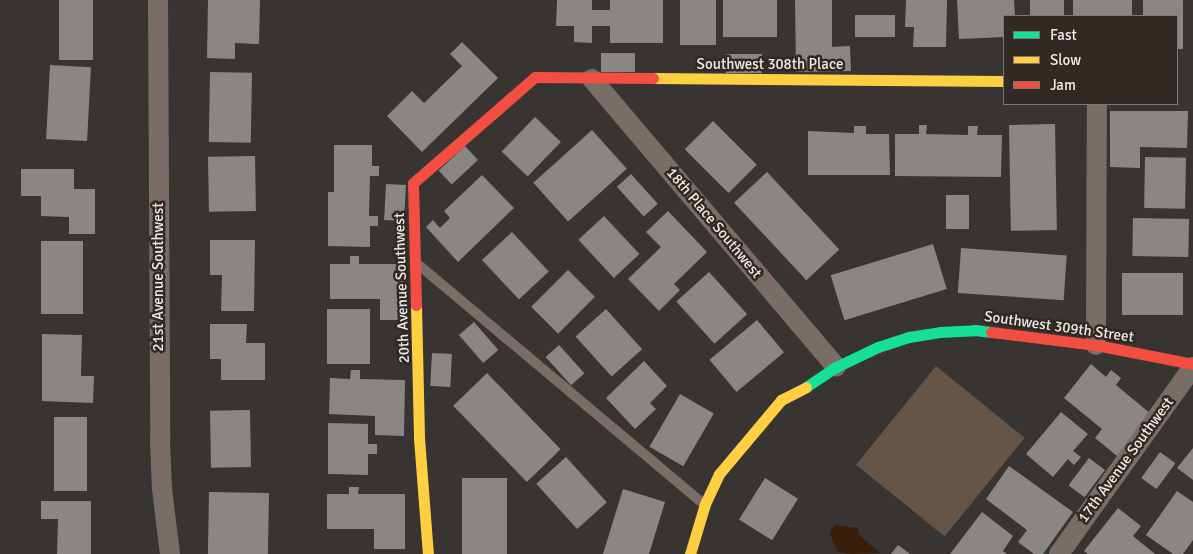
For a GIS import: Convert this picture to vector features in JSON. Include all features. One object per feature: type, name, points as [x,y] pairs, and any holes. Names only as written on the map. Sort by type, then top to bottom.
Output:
[{"type":"street","name":"21st Avenue Southwest","points":[[158,0],[160,440],[162,489],[170,554]]},
{"type":"street","name":"Southwest 308th Place","points":[[535,77],[1003,81]]},
{"type":"street","name":"20th Avenue Southwest","points":[[428,554],[419,438],[413,183],[535,77]]},
{"type":"street","name":"18th Place Southwest","points":[[592,78],[836,367]]},
{"type":"street","points":[[1096,346],[1098,105]]},
{"type":"street","name":"Southwest 309th Street","points":[[690,554],[705,504],[719,474],[781,400],[815,382],[836,367],[878,347],[909,337],[940,332],[1006,333],[1096,346],[1193,365]]},
{"type":"street","name":"17th Avenue Southwest","points":[[1059,554],[1193,365]]},
{"type":"lane","points":[[416,264],[705,504]]},
{"type":"shaded area","points":[[936,366],[1025,438],[945,536],[856,465]]},
{"type":"shaded area","points":[[836,525],[858,528],[860,536],[880,553],[851,554],[838,552],[830,534],[832,528]]},
{"type":"building","points":[[59,0],[93,0],[93,60],[59,60]]},
{"type":"building","points":[[208,0],[260,0],[259,44],[235,43],[235,59],[207,58]]},
{"type":"building","points":[[557,0],[592,0],[592,10],[610,10],[610,0],[663,0],[663,43],[610,43],[610,26],[592,26],[592,43],[574,42],[574,26],[556,26]]},
{"type":"building","points":[[680,0],[716,0],[716,45],[680,45]]},
{"type":"building","points":[[723,0],[777,0],[777,37],[723,37]]},
{"type":"building","points":[[795,0],[832,0],[832,47],[850,46],[851,71],[796,72]]},
{"type":"building","points":[[906,0],[947,0],[946,47],[913,47],[914,27],[905,27]]},
{"type":"building","points":[[957,0],[1014,0],[1015,15],[1003,15],[1003,37],[959,39]]},
{"type":"building","points":[[1030,0],[1064,0],[1064,15],[1030,15]]},
{"type":"building","points":[[1073,0],[1132,0],[1132,15],[1073,15]]},
{"type":"building","points":[[1143,0],[1183,0],[1183,49],[1178,49],[1178,15],[1143,15]]},
{"type":"building","points":[[855,15],[895,15],[895,37],[855,37]]},
{"type":"building","points":[[462,42],[498,78],[422,152],[387,116],[412,91],[424,103],[462,66],[450,54]]},
{"type":"building","points":[[601,53],[635,53],[635,72],[601,72]]},
{"type":"building","points":[[726,54],[762,54],[762,73],[726,73]]},
{"type":"building","points":[[50,65],[91,67],[87,141],[46,139]]},
{"type":"building","points":[[210,72],[252,73],[251,143],[209,142]]},
{"type":"building","points":[[1110,111],[1188,111],[1187,148],[1140,147],[1140,168],[1110,167]]},
{"type":"building","points":[[535,117],[561,142],[528,177],[502,152]]},
{"type":"building","points":[[713,121],[757,165],[729,193],[685,149]]},
{"type":"building","points":[[1055,124],[1057,230],[1011,231],[1009,125]]},
{"type":"building","points":[[919,125],[927,125],[926,134],[968,135],[968,126],[978,126],[977,135],[1002,135],[1001,177],[895,176],[895,134],[919,134]]},
{"type":"building","points":[[854,126],[866,126],[866,134],[889,134],[890,175],[808,175],[808,131],[854,133]]},
{"type":"building","points":[[592,130],[627,169],[568,222],[533,183]]},
{"type":"building","points":[[334,145],[372,145],[372,166],[379,166],[379,176],[370,176],[369,216],[378,216],[378,226],[370,226],[370,247],[328,246],[328,192],[334,192]]},
{"type":"building","points":[[465,146],[478,160],[452,184],[439,171]]},
{"type":"building","points":[[255,156],[256,211],[209,212],[208,157]]},
{"type":"building","points":[[1145,157],[1186,158],[1185,209],[1144,208]]},
{"type":"building","points":[[21,169],[74,169],[74,189],[95,189],[95,234],[69,234],[69,217],[41,216],[41,196],[21,196]]},
{"type":"building","points":[[767,172],[839,250],[806,280],[734,203]]},
{"type":"building","points":[[631,174],[658,204],[644,216],[617,187]]},
{"type":"building","points":[[482,175],[514,208],[458,262],[426,227],[433,220],[440,228],[450,218],[444,211]]},
{"type":"building","points":[[386,184],[406,185],[404,221],[384,220]]},
{"type":"building","points":[[946,195],[969,195],[969,229],[946,229]]},
{"type":"building","points":[[668,211],[707,252],[674,284],[680,290],[659,311],[628,279],[661,247],[646,232]]},
{"type":"building","points":[[604,216],[639,254],[614,278],[578,240]]},
{"type":"building","points":[[1133,218],[1189,219],[1188,257],[1132,256]]},
{"type":"building","points":[[512,232],[549,271],[519,299],[482,260]]},
{"type":"building","points":[[210,240],[255,240],[254,311],[221,311],[222,275],[210,275]]},
{"type":"building","points":[[41,241],[83,241],[83,314],[41,314]]},
{"type":"building","points":[[933,244],[947,289],[844,320],[831,275]]},
{"type":"building","points":[[961,248],[1067,255],[1064,300],[958,293]]},
{"type":"building","points":[[350,256],[359,256],[359,264],[405,264],[406,320],[380,320],[380,299],[330,299],[330,264],[350,264]]},
{"type":"building","points":[[568,270],[595,297],[558,334],[531,307]]},
{"type":"building","points":[[709,272],[747,314],[714,344],[676,301]]},
{"type":"building","points":[[1122,273],[1183,273],[1183,315],[1122,315]]},
{"type":"building","points":[[327,309],[370,309],[370,364],[327,364]]},
{"type":"building","points":[[606,309],[642,349],[612,377],[576,336]]},
{"type":"building","points":[[757,320],[784,352],[737,392],[710,360]]},
{"type":"building","points":[[474,322],[498,350],[483,363],[459,335]]},
{"type":"building","points":[[210,324],[247,324],[246,343],[265,343],[265,380],[221,380],[221,359],[210,359]]},
{"type":"building","points":[[42,334],[82,335],[81,376],[94,376],[93,403],[42,401]]},
{"type":"building","points":[[559,345],[584,373],[571,385],[546,357]]},
{"type":"building","points":[[432,353],[452,354],[450,387],[430,386]]},
{"type":"building","points":[[644,361],[667,386],[650,403],[656,409],[635,429],[606,398]]},
{"type":"building","points":[[1091,364],[1106,377],[1111,370],[1121,378],[1116,385],[1151,414],[1117,456],[1095,438],[1102,429],[1064,398]]},
{"type":"building","points":[[351,370],[360,370],[360,379],[405,380],[404,436],[375,435],[375,416],[329,414],[330,378],[350,379]]},
{"type":"building","points":[[487,373],[561,449],[527,482],[453,406]]},
{"type":"building","points":[[680,394],[714,414],[683,466],[650,447]]},
{"type":"building","points":[[250,410],[251,467],[211,468],[210,411]]},
{"type":"building","points":[[1061,412],[1088,434],[1073,451],[1081,457],[1074,465],[1068,459],[1053,477],[1026,454]]},
{"type":"building","points":[[54,417],[87,417],[87,491],[54,491]]},
{"type":"building","points":[[328,423],[368,424],[368,444],[377,444],[377,454],[368,454],[368,475],[328,474]]},
{"type":"building","points":[[1193,448],[1193,480],[1177,468]]},
{"type":"building","points":[[1160,452],[1175,463],[1157,489],[1141,478]]},
{"type":"building","points":[[566,457],[607,502],[577,529],[536,484]]},
{"type":"building","points":[[1089,458],[1105,470],[1085,497],[1069,485]]},
{"type":"building","points":[[1009,466],[1073,512],[1043,554],[1034,554],[1018,542],[1027,530],[986,499]]},
{"type":"building","points":[[462,478],[507,478],[507,554],[462,554]]},
{"type":"building","points":[[765,478],[798,499],[772,540],[739,520]]},
{"type":"building","points":[[349,487],[359,487],[358,494],[405,494],[405,549],[374,549],[374,529],[327,529],[327,494],[349,494]]},
{"type":"building","points":[[623,489],[665,502],[649,554],[603,554]]},
{"type":"building","points":[[1177,491],[1193,502],[1193,540],[1183,554],[1173,554],[1146,535]]},
{"type":"building","points":[[209,492],[269,493],[268,554],[208,554]]},
{"type":"building","points":[[41,501],[91,501],[91,554],[57,554],[58,519],[41,519]]},
{"type":"building","points":[[1118,508],[1141,526],[1133,536],[1155,554],[1088,554],[1084,551]]},
{"type":"building","points":[[982,512],[1013,536],[1003,551],[1007,554],[950,554]]},
{"type":"building","points":[[898,545],[910,554],[891,554]]},
{"type":"traffic: fast","points":[[806,387],[836,367],[878,347],[909,337],[940,332],[975,330],[991,332]]},
{"type":"traffic: slow","points":[[653,78],[1003,81]]},
{"type":"traffic: slow","points":[[416,305],[419,438],[428,554]]},
{"type":"traffic: slow","points":[[690,554],[705,504],[719,474],[781,400],[806,387]]},
{"type":"traffic: jam","points":[[416,305],[413,183],[535,77],[653,78]]},
{"type":"traffic: jam","points":[[991,332],[1096,345],[1193,364]]}]
